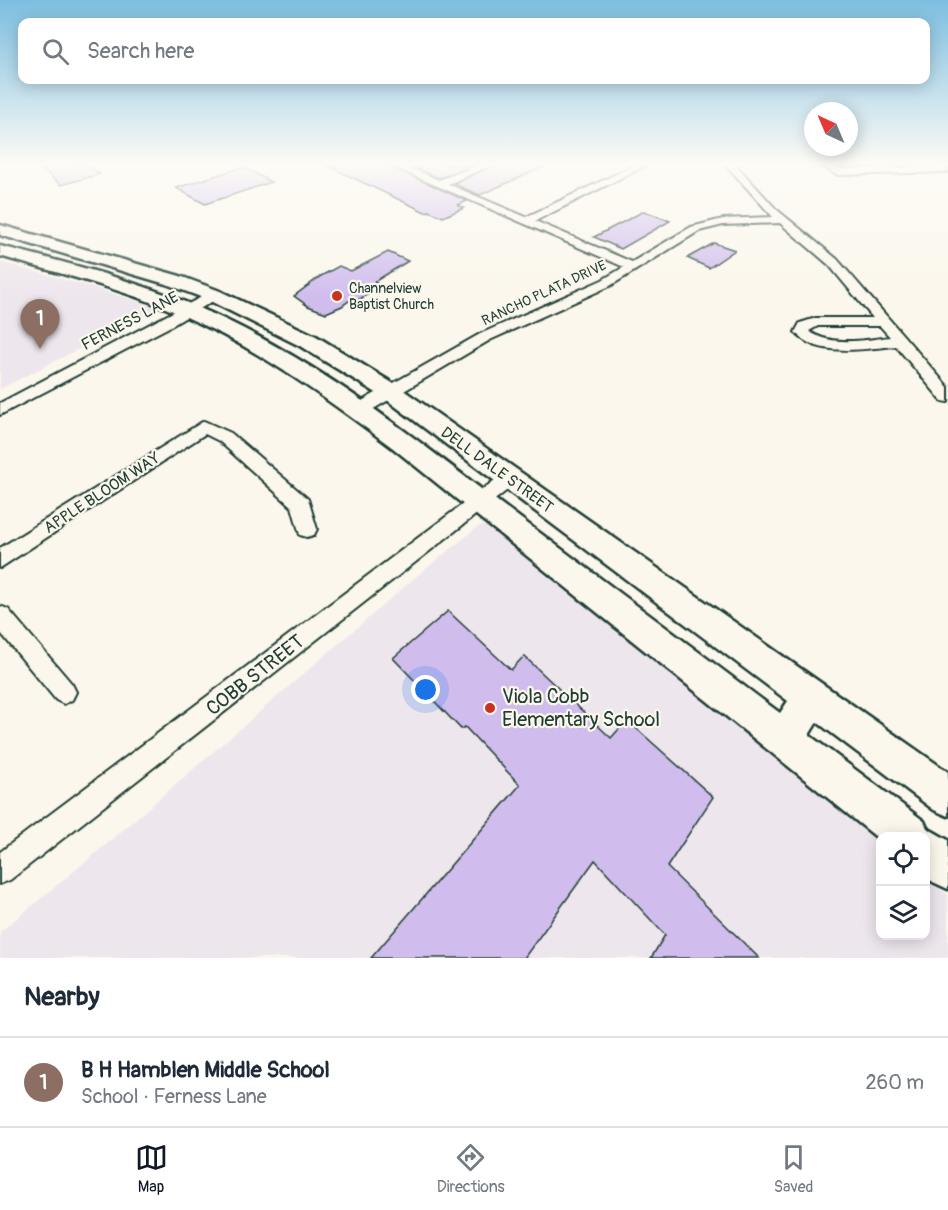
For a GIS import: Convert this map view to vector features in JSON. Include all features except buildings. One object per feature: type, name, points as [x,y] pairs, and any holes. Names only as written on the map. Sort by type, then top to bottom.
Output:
[{"type":"main road","points":[[8,253],[9,233]]},
{"type":"main road","name":"DELL DALE STREET","points":[[9,233],[163,276],[213,295],[308,341],[391,392],[948,796]]},
{"type":"main road","name":"DELL DALE STREET","points":[[8,253],[94,277],[188,310],[274,354],[359,410],[903,832]]},
{"type":"main road","points":[[785,740],[811,698]]},
{"type":"main road","points":[[930,852],[948,867]]},
{"type":"street","points":[[499,209],[634,267]]},
{"type":"street","points":[[526,220],[550,209]]},
{"type":"street","points":[[771,209],[833,262],[948,397]]},
{"type":"street","name":"RANCHO PLATA DRIVE","points":[[359,410],[485,337],[562,304],[634,267],[695,230],[707,225],[738,221],[783,220]]},
{"type":"street","name":"FERNESS LANE","points":[[0,410],[213,295]]},
{"type":"street","points":[[883,322],[816,322],[805,326],[802,332],[810,339],[826,344],[900,341]]},
{"type":"street","name":"APPLE BLOOM WAY","points":[[0,559],[204,428],[225,437],[301,504],[307,529]]},
{"type":"street","name":"COBB STREET","points":[[0,870],[509,479]]},
{"type":"street","points":[[0,616],[64,692]]},
{"type":"shaded area","points":[[0,262],[95,288],[159,308],[0,389]]},
{"type":"shaded area","name":"Viola Cobb Elementary School","points":[[479,526],[490,526],[876,837],[876,940],[930,940],[930,879],[948,895],[948,958],[0,958],[0,932],[95,854],[418,575]]},
{"type":"place","name":"Channelview Baptist Church","points":[[337,296]]},
{"type":"place","name":"B H Hamblen Middle School","points":[[40,349]]},
{"type":"place","name":"Viola Cobb Elementary School","points":[[490,708]]}]
